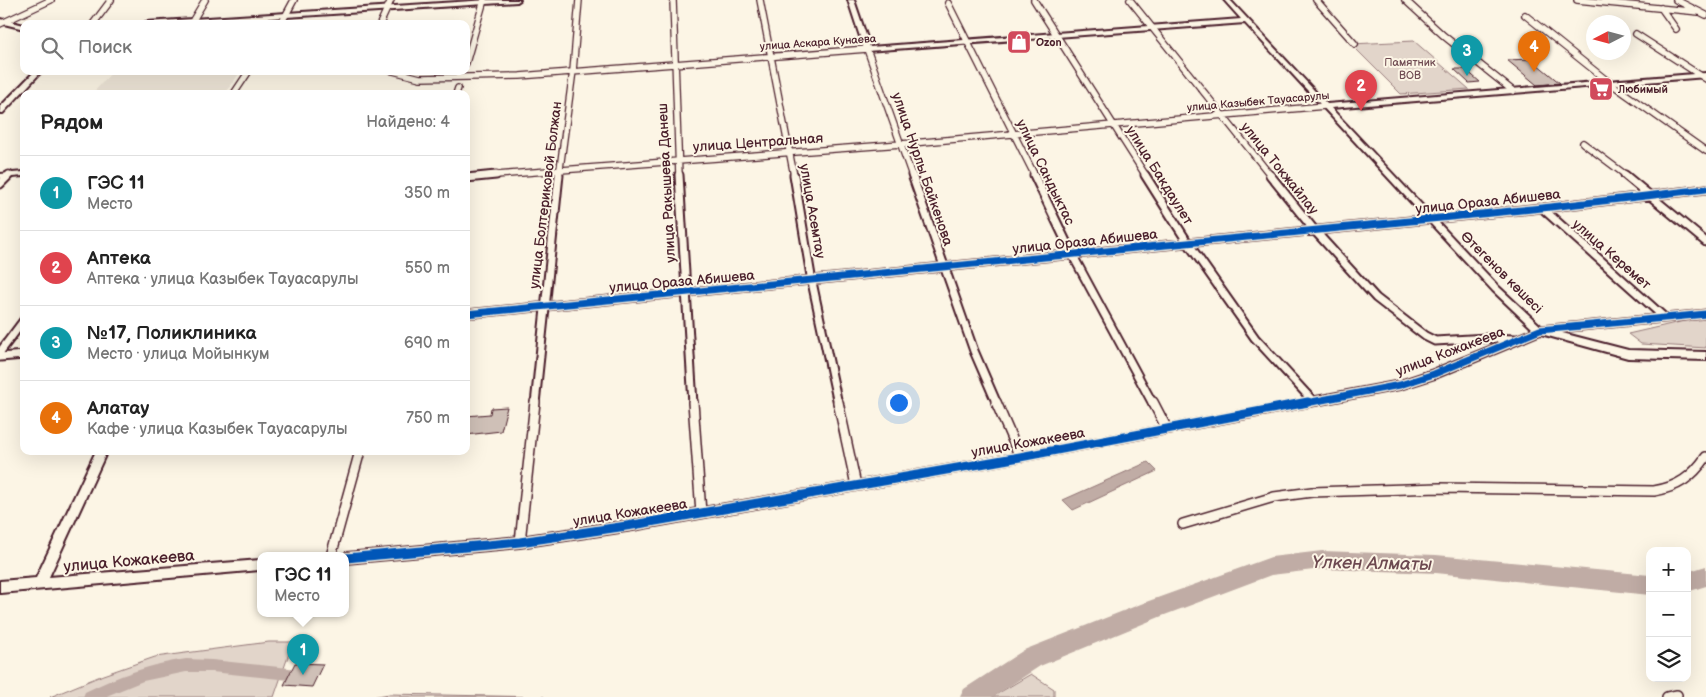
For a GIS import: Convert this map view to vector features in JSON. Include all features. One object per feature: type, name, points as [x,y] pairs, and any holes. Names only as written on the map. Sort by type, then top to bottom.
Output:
[{"type":"street","points":[[1,22],[51,0]]},
{"type":"street","points":[[96,20],[111,0]]},
{"type":"street","points":[[194,20],[205,0]]},
{"type":"street","points":[[283,20],[294,0]]},
{"type":"street","points":[[382,20],[391,0]]},
{"type":"street","points":[[194,20],[517,0]]},
{"type":"street","name":"улица Болтериковой Болжан","points":[[520,542],[544,306],[573,71],[578,0]]},
{"type":"street","name":"улица Ракышева Данеш","points":[[673,0],[677,160],[684,293],[701,513]]},
{"type":"street","name":"улица Асемтау","points":[[760,0],[790,152],[812,282],[856,485]]},
{"type":"street","name":"улица Нурлы Байкенова","points":[[851,0],[974,351],[1020,457]]},
{"type":"street","name":"улица Бакдаулет","points":[[1034,0],[1188,243],[1255,338],[1313,401]]},
{"type":"street","name":"улица Токжайлау","points":[[1130,0],[1315,231],[1376,298],[1424,336],[1435,341],[1488,338],[1515,339]]},
{"type":"street","name":"Өтегенов көшесі","points":[[1227,0],[1496,289],[1540,330],[1628,354],[1706,356]]},
{"type":"street","points":[[1316,0],[1355,44]]},
{"type":"street","points":[[1405,0],[1444,36],[1513,90]]},
{"type":"street","points":[[1577,0],[1699,12]]},
{"type":"street","points":[[1676,0],[1706,15]]},
{"type":"street","points":[[470,49],[484,1]]},
{"type":"street","name":"улица Сандыктас","points":[[948,3],[1014,132],[1072,254],[1167,429]]},
{"type":"street","points":[[1661,8],[1676,29]]},
{"type":"street","points":[[1525,15],[1610,83],[1706,151]]},
{"type":"street","name":"улица Аскара Кунаева","points":[[408,75],[420,78],[520,76],[1245,21]]},
{"type":"street","points":[[1,22],[20,26]]},
{"type":"street","points":[[1636,34],[1704,76]]},
{"type":"street","points":[[0,111],[34,75]]},
{"type":"street","points":[[236,90],[246,75]]},
{"type":"street","name":"улица Казыбек Тауасарулы","points":[[901,144],[1014,132],[1704,76]]},
{"type":"street","points":[[1583,143],[1651,195],[1706,242]]},
{"type":"street","name":"улица Центральная","points":[[470,178],[560,169],[901,144]]},
{"type":"street","points":[[0,184],[4,175],[20,174]]},
{"type":"street","name":"улица Ораза Абишева","points":[[470,314],[812,282],[1072,254],[1542,208],[1706,189]]},
{"type":"street","name":"улица Керемет","points":[[1542,208],[1665,318]]},
{"type":"street","name":"улица Кожакеева","points":[[349,558],[520,542],[701,513],[1020,457],[1400,385],[1434,374],[1540,330],[1706,314]]},
{"type":"street","points":[[0,352],[20,325]]},
{"type":"street","points":[[0,357],[20,355]]},
{"type":"street","points":[[40,583],[100,455]]},
{"type":"street","points":[[332,552],[359,455]]},
{"type":"street","points":[[1183,524],[1274,497],[1312,492],[1439,488],[1643,492],[1665,490],[1680,485],[1695,473],[1706,457]]},
{"type":"street","name":"улица Кожакеева","points":[[0,587],[257,565]]},
{"type":"shaded area","points":[[109,75],[238,75],[228,90],[96,90]]},
{"type":"shaded area","points":[[1148,462],[1157,471],[1073,510],[1063,500]]},
{"type":"green space","name":"Памятник ВОВ","points":[[1414,41],[1469,89],[1401,94],[1351,44]]},
{"type":"green space","points":[[1706,316],[1706,348],[1641,344],[1628,334]]},
{"type":"green space","points":[[269,642],[293,642],[274,697],[50,697],[103,675],[155,657]]},
{"type":"green space","points":[[1031,674],[1054,689],[1054,697],[992,697]]},
{"type":"green space","points":[[389,694],[544,697],[372,697]]},
{"type":"building","points":[[1531,59],[1560,83],[1537,85],[1507,60]]},
{"type":"building","points":[[1454,69],[1465,69],[1480,82],[1469,83]]},
{"type":"building","points":[[507,407],[501,431],[470,435],[470,416],[490,414],[491,408]]},
{"type":"building","points":[[295,663],[323,664],[312,687],[284,685]]},
{"type":"waterway","name":"Үлкен Алматы","points":[[972,697],[1032,658],[1154,609],[1271,566],[1322,560],[1436,564],[1646,585]]},
{"type":"waterway","name":"Үлкен Алматы","points":[[1691,581],[1706,576]]},
{"type":"waterway","points":[[90,697],[143,674],[186,665],[289,674]]},
{"type":"cycle path","points":[[470,314],[1542,208],[1706,189]]},
{"type":"cycle path","points":[[349,558],[520,542],[633,525],[1020,457],[1400,385],[1434,374],[1540,330],[1706,314]]},
{"type":"place","name":"Ozon","points":[[1019,42]]},
{"type":"place","name":"Алатау","points":[[1534,72]]},
{"type":"place","name":"№17, Поликлиника","points":[[1467,76]]},
{"type":"place","name":"Любимый","points":[[1601,89]]},
{"type":"place","name":"Аптека","points":[[1361,111]]},
{"type":"place","name":"ГЭС 11","points":[[303,675]]}]
